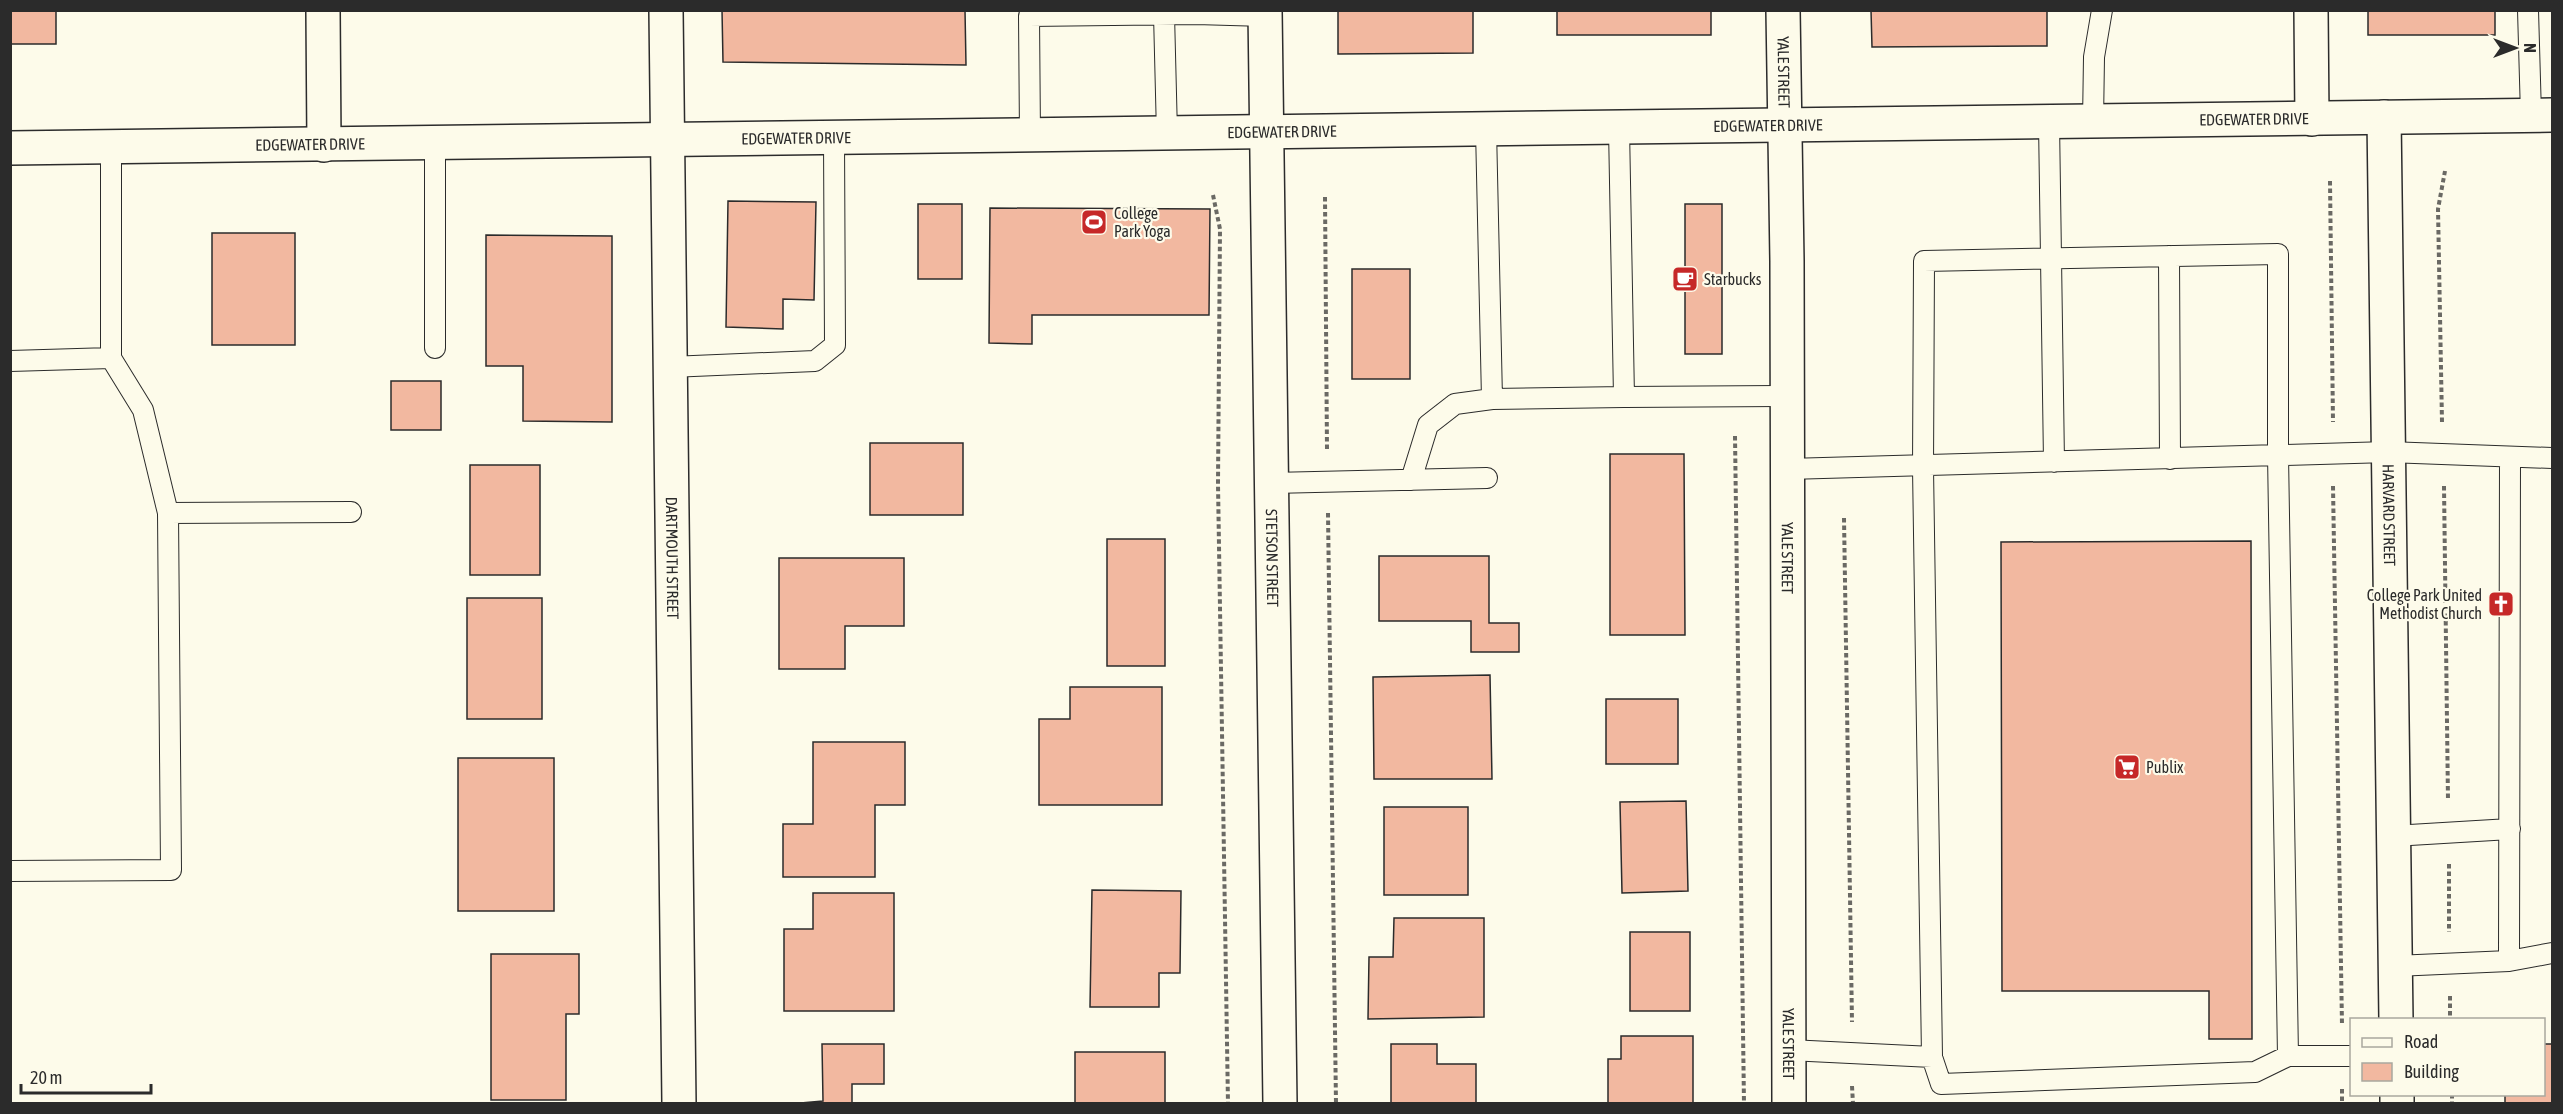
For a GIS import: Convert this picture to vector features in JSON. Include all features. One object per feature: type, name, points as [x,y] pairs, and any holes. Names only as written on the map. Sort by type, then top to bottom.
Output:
[{"type":"street","points":[[323,10],[324,145]]},
{"type":"street","name":"DARTMOUTH STREET","points":[[666,10],[679,1104]]},
{"type":"street","name":"YALE STREET","points":[[1783,10],[1788,470],[1789,1104]]},
{"type":"street","points":[[2311,10],[2312,119]]},
{"type":"street","name":"STETSON STREET","points":[[1265,13],[1280,1104]]},
{"type":"street","name":"EDGEWATER DRIVE","points":[[10,148],[2542,115]]},
{"type":"street","name":"HARVARD STREET","points":[[2384,117],[2396,1018]]},
{"type":"lane","points":[[2093,122],[2094,57],[2102,10]]},
{"type":"lane","points":[[2528,10],[2542,115]]},
{"type":"lane","points":[[1030,136],[1029,16],[1196,12],[1265,13]]},
{"type":"lane","points":[[1164,14],[1167,134]]},
{"type":"lane","points":[[2049,122],[2054,462]]},
{"type":"lane","points":[[1619,128],[1624,397]]},
{"type":"lane","points":[[1486,129],[1491,399]]},
{"type":"lane","points":[[670,367],[815,361],[835,345],[834,138]]},
{"type":"lane","points":[[435,144],[435,348]]},
{"type":"lane","points":[[10,871],[171,870],[168,513],[143,410],[111,358],[111,147]]},
{"type":"lane","points":[[2288,1056],[2278,455],[2278,254],[1924,261],[1923,468],[1932,1057],[1941,1084],[2255,1072],[2288,1056],[2347,1056]]},
{"type":"lane","points":[[2169,256],[2170,459]]},
{"type":"lane","points":[[10,361],[111,358]]},
{"type":"lane","points":[[1411,480],[1428,425],[1455,404],[1491,399],[1787,396]]},
{"type":"lane","points":[[1788,470],[1923,468],[2388,452],[2510,459],[2553,458]]},
{"type":"lane","points":[[2509,961],[2510,459]]},
{"type":"lane","points":[[1272,483],[1487,478]]},
{"type":"lane","points":[[168,513],[351,512]]},
{"type":"lane","points":[[2393,836],[2510,829]]},
{"type":"lane","points":[[2395,966],[2509,961],[2553,953]]},
{"type":"lane","points":[[1789,1050],[1932,1057]]},
{"type":"path","points":[[2445,171],[2438,209],[2450,1018]]},
{"type":"path","points":[[2330,181],[2333,453],[2347,1056],[2342,1104]]},
{"type":"path","points":[[1213,195],[1220,229],[1218,484],[1228,1104]]},
{"type":"path","points":[[1325,197],[1336,1104]]},
{"type":"path","points":[[1735,436],[1744,1104]]},
{"type":"path","points":[[1844,518],[1853,1104]]},
{"type":"building","points":[[10,10],[56,10],[56,44],[10,44]]},
{"type":"building","points":[[722,10],[965,10],[966,65],[723,62]]},
{"type":"building","points":[[1338,10],[1473,10],[1473,53],[1338,54]]},
{"type":"building","points":[[1557,10],[1711,10],[1711,35],[1557,35]]},
{"type":"building","points":[[1871,10],[2047,10],[2047,46],[1872,47]]},
{"type":"building","points":[[2368,10],[2495,10],[2495,35],[2368,35]]},
{"type":"building","points":[[728,201],[816,202],[814,300],[783,299],[783,329],[726,327]]},
{"type":"building","points":[[918,204],[962,204],[962,279],[918,279]]},
{"type":"building","points":[[1685,204],[1722,204],[1722,354],[1685,354]]},
{"type":"building","points":[[990,208],[1210,209],[1209,315],[1032,315],[1032,344],[989,343]]},
{"type":"building","points":[[212,233],[295,233],[295,345],[212,345]]},
{"type":"building","points":[[486,235],[612,236],[612,422],[523,421],[523,366],[486,366]]},
{"type":"building","points":[[1352,269],[1410,269],[1410,379],[1352,379]]},
{"type":"building","points":[[391,381],[441,381],[441,430],[391,430]]},
{"type":"building","points":[[870,443],[963,443],[963,515],[870,515]]},
{"type":"building","points":[[1610,454],[1684,454],[1685,635],[1610,635]]},
{"type":"building","points":[[470,465],[540,465],[540,575],[470,575]]},
{"type":"building","points":[[1107,539],[1165,539],[1165,666],[1107,666]]},
{"type":"building","name":"Publix","points":[[2251,541],[2252,1039],[2209,1039],[2209,991],[2002,991],[2001,542]]},
{"type":"building","points":[[1379,556],[1489,556],[1489,623],[1519,623],[1519,652],[1471,652],[1471,621],[1379,621]]},
{"type":"building","points":[[779,558],[904,558],[904,626],[845,626],[845,669],[779,669]]},
{"type":"building","points":[[467,598],[542,598],[542,719],[467,719]]},
{"type":"building","points":[[1490,675],[1492,779],[1374,779],[1373,677]]},
{"type":"building","points":[[1070,687],[1162,687],[1162,805],[1039,805],[1039,719],[1070,719]]},
{"type":"building","points":[[1606,699],[1678,699],[1678,764],[1606,764]]},
{"type":"building","points":[[813,742],[905,742],[905,805],[875,805],[875,877],[783,877],[783,824],[813,824]]},
{"type":"building","points":[[458,758],[554,758],[554,911],[458,911]]},
{"type":"building","points":[[1686,801],[1688,891],[1622,893],[1620,802]]},
{"type":"building","points":[[1384,807],[1468,807],[1468,895],[1384,895]]},
{"type":"building","points":[[1092,890],[1181,891],[1180,973],[1159,973],[1159,1007],[1090,1007]]},
{"type":"building","points":[[813,893],[894,893],[894,1011],[784,1011],[784,929],[813,929]]},
{"type":"building","points":[[1394,918],[1484,918],[1484,1017],[1368,1019],[1369,957],[1393,957]]},
{"type":"building","points":[[1630,932],[1690,932],[1690,1011],[1630,1011]]},
{"type":"building","points":[[491,954],[579,954],[579,1014],[566,1014],[566,1100],[491,1100]]},
{"type":"building","points":[[1621,1036],[1693,1036],[1693,1104],[1608,1104],[1608,1059],[1621,1059]]},
{"type":"building","points":[[822,1044],[884,1044],[884,1084],[852,1084],[852,1104],[789,1104],[823,1101]]},
{"type":"building","points":[[1391,1044],[1437,1044],[1437,1064],[1476,1064],[1476,1104],[1391,1104]]},
{"type":"building","points":[[2545,1044],[2552,1044],[2552,1104],[2505,1104],[2505,1096],[2545,1096]]},
{"type":"building","points":[[1075,1052],[1165,1052],[1165,1104],[1075,1104]]},
{"type":"place","name":"College Park Yoga","points":[[1094,222]]},
{"type":"place","name":"Starbucks","points":[[1685,279]]},
{"type":"place","name":"College Park United Methodist Church","points":[[2501,604]]},
{"type":"place","name":"Publix","points":[[2127,767]]}]
